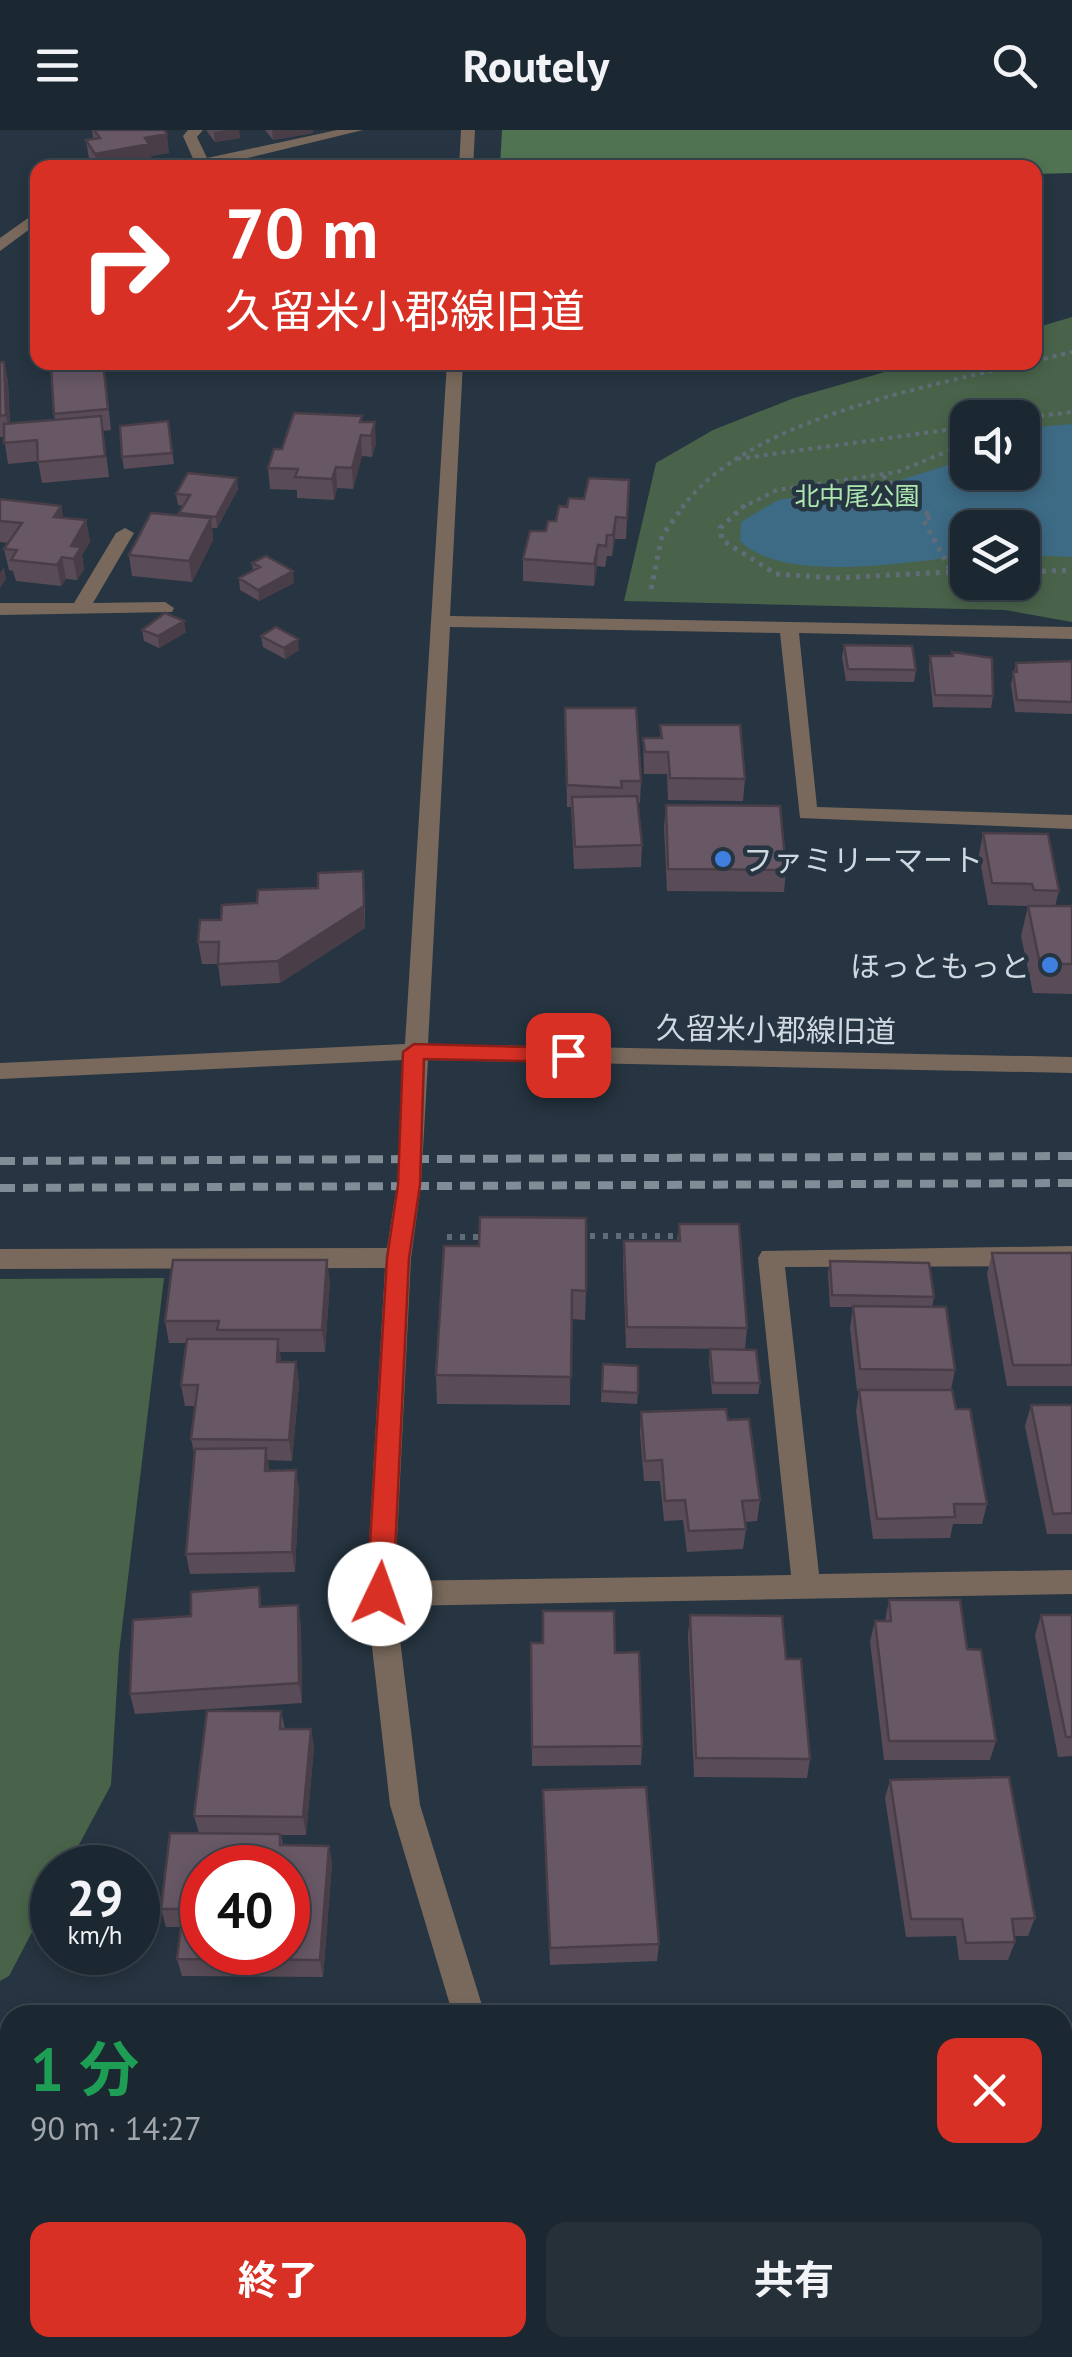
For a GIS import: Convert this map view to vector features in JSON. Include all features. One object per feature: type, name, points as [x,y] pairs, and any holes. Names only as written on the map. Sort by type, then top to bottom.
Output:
[{"type":"street","points":[[196,130],[190,136],[202,160]]},
{"type":"street","points":[[222,160],[356,130]]},
{"type":"street","points":[[466,160],[468,130]]},
{"type":"street","points":[[0,246],[30,222]]},
{"type":"street","points":[[455,370],[409,1185],[398,1258],[380,1594],[405,1805],[466,2005]]},
{"type":"street","points":[[81,607],[125,533]]},
{"type":"street","points":[[0,608],[165,608]]},
{"type":"street","points":[[441,621],[1072,633]]},
{"type":"street","points":[[789,628],[807,813],[1072,822]]},
{"type":"street","name":"久留米小郡線旧道","points":[[0,1071],[414,1052],[1072,1065]]},
{"type":"street","points":[[806,1584],[770,1258],[1072,1256]]},
{"type":"street","points":[[0,1260],[398,1258]]},
{"type":"street","points":[[380,1594],[1072,1582]]},
{"type":"path","points":[[1042,360],[1072,352]]},
{"type":"path","points":[[651,590],[658,546],[673,520],[686,500],[736,459],[770,440],[841,412],[1002,370]]},
{"type":"path","points":[[1040,416],[1072,412]]},
{"type":"path","points":[[736,459],[950,429]]},
{"type":"path","points":[[950,450],[883,476],[776,488],[749,497],[720,528],[722,540],[776,574],[836,578],[950,571]]},
{"type":"path","points":[[883,476],[932,516],[923,519],[950,569]]},
{"type":"path","points":[[1040,571],[1072,570]]},
{"type":"path","points":[[572,1236],[690,1236]]},
{"type":"path","points":[[434,1237],[493,1237]]},
{"type":"green space","points":[[502,130],[1072,130],[1072,173],[1042,174],[1042,160],[500,160]]},
{"type":"green space","name":"北中尾公園","points":[[1072,317],[1072,622],[1005,610],[624,601],[656,463],[713,430],[794,398],[892,370],[1042,370],[1042,326]]},
{"type":"green space","points":[[164,1278],[119,1653],[111,1785],[79,1845],[30,1845],[30,1936],[9,1976],[0,1981],[0,1279]]},
{"type":"water","points":[[1072,424],[1072,557],[1040,556],[1040,510],[950,510],[950,558],[882,565],[786,563],[760,554],[740,541],[741,522],[778,500],[881,486],[950,464],[950,490],[1040,490],[1040,427]]},
{"type":"building","points":[[94,130],[164,130],[167,134],[145,138],[149,144],[95,154],[86,140],[100,138]]},
{"type":"building","points":[[0,362],[4,362],[6,415],[0,416]]},
{"type":"building","points":[[51,370],[104,370],[108,409],[54,414]]},
{"type":"building","points":[[294,413],[362,416],[360,422],[375,422],[371,436],[361,435],[352,468],[336,467],[332,479],[295,477],[298,469],[268,468],[274,449],[282,449]]},
{"type":"building","points":[[101,416],[105,456],[38,462],[37,440],[4,443],[4,424]]},
{"type":"building","points":[[168,421],[172,453],[122,457],[120,426]]},
{"type":"building","points":[[188,473],[237,478],[216,517],[179,513],[190,495],[176,494]]},
{"type":"building","points":[[589,478],[629,480],[627,518],[616,517],[613,535],[607,535],[606,546],[598,545],[594,564],[523,559],[530,531],[546,531],[548,521],[556,521],[559,506],[567,507],[569,498],[584,499]]},
{"type":"building","points":[[0,499],[61,506],[54,517],[86,520],[71,546],[81,547],[74,559],[62,557],[57,565],[11,560],[17,550],[4,549],[22,523],[0,521]]},
{"type":"building","points":[[151,513],[211,518],[189,561],[129,555]]},
{"type":"building","points":[[266,556],[293,571],[258,590],[239,578],[260,567],[252,563]]},
{"type":"building","points":[[165,613],[184,621],[158,636],[142,630]]},
{"type":"building","points":[[276,627],[298,639],[284,648],[261,636]]},
{"type":"building","points":[[844,645],[912,646],[916,670],[848,669]]},
{"type":"building","points":[[952,652],[992,658],[993,696],[935,695],[930,656],[953,656]]},
{"type":"building","points":[[1072,661],[1072,702],[1017,700],[1013,672],[1017,672],[1016,663]]},
{"type":"building","points":[[565,708],[636,708],[641,781],[621,781],[622,788],[567,785]]},
{"type":"building","points":[[660,725],[740,725],[745,779],[670,778],[668,752],[645,752],[643,738],[662,738]]},
{"type":"building","points":[[637,796],[642,845],[575,847],[572,797]]},
{"type":"building","name":"ファミリーマート","points":[[666,805],[780,806],[786,870],[668,869]]},
{"type":"building","points":[[983,833],[1048,834],[1059,891],[1034,890],[1032,884],[992,883]]},
{"type":"building","points":[[363,871],[364,906],[278,961],[218,964],[219,942],[198,942],[200,920],[221,920],[222,905],[257,903],[258,890],[318,888],[318,873]]},
{"type":"building","points":[[1028,906],[1072,906],[1072,964],[1040,964]]},
{"type":"building","points":[[480,1217],[586,1218],[586,1291],[572,1290],[571,1377],[436,1375],[444,1246],[479,1246]]},
{"type":"building","points":[[679,1224],[739,1224],[747,1328],[627,1327],[624,1241],[680,1241]]},
{"type":"building","points":[[992,1253],[1072,1253],[1072,1365],[1013,1365]]},
{"type":"building","points":[[173,1260],[327,1260],[322,1330],[217,1330],[219,1321],[165,1321]]},
{"type":"building","points":[[830,1261],[929,1263],[934,1297],[832,1295]]},
{"type":"building","points":[[853,1306],[946,1307],[955,1370],[860,1369]]},
{"type":"building","points":[[187,1339],[278,1339],[277,1362],[296,1362],[289,1440],[191,1439],[198,1385],[181,1385]]},
{"type":"building","points":[[710,1349],[756,1350],[760,1383],[713,1383]]},
{"type":"building","points":[[603,1364],[638,1366],[638,1393],[602,1391]]},
{"type":"building","points":[[859,1390],[952,1390],[956,1409],[970,1409],[987,1504],[954,1504],[955,1517],[877,1519]]},
{"type":"building","points":[[1031,1405],[1072,1405],[1072,1513],[1053,1514]]},
{"type":"building","points":[[726,1409],[728,1420],[749,1419],[760,1500],[742,1501],[746,1529],[689,1531],[685,1500],[665,1501],[662,1460],[645,1461],[641,1412]]},
{"type":"building","points":[[266,1448],[265,1471],[296,1470],[292,1552],[186,1554],[195,1449]]},
{"type":"building","points":[[259,1587],[260,1607],[298,1605],[299,1683],[130,1694],[133,1620],[191,1616],[191,1592]]},
{"type":"building","points":[[889,1600],[960,1600],[967,1649],[981,1650],[996,1741],[889,1741],[875,1621],[891,1621]]},
{"type":"building","points":[[543,1611],[614,1611],[615,1653],[639,1652],[642,1746],[532,1747],[531,1643],[543,1643]]},
{"type":"building","points":[[690,1615],[782,1616],[786,1659],[801,1659],[810,1759],[696,1758]]},
{"type":"building","points":[[1041,1615],[1072,1615],[1072,1737],[1066,1737]]},
{"type":"building","points":[[207,1711],[281,1711],[280,1729],[311,1729],[303,1817],[194,1816]]},
{"type":"building","points":[[1009,1777],[1035,1918],[1012,1919],[1015,1942],[966,1943],[962,1919],[911,1919],[890,1780]]},
{"type":"building","points":[[646,1787],[659,1944],[550,1948],[543,1790]]},
{"type":"building","points":[[170,1833],[280,1834],[280,1845],[180,1845],[180,1909],[161,1909]]},
{"type":"building","points":[[310,1846],[329,1846],[320,1960],[310,1960]]},
{"type":"railway","points":[[0,1161],[1072,1156]]},
{"type":"railway","points":[[0,1188],[1072,1183]]},
{"type":"place","name":"ファミリーマート","points":[[723,859]]},
{"type":"place","name":"ほっともっと","points":[[1050,965]]},
{"type":"route","points":[[380,1594],[398,1258],[409,1185],[414,1052],[568,1055]]}]
